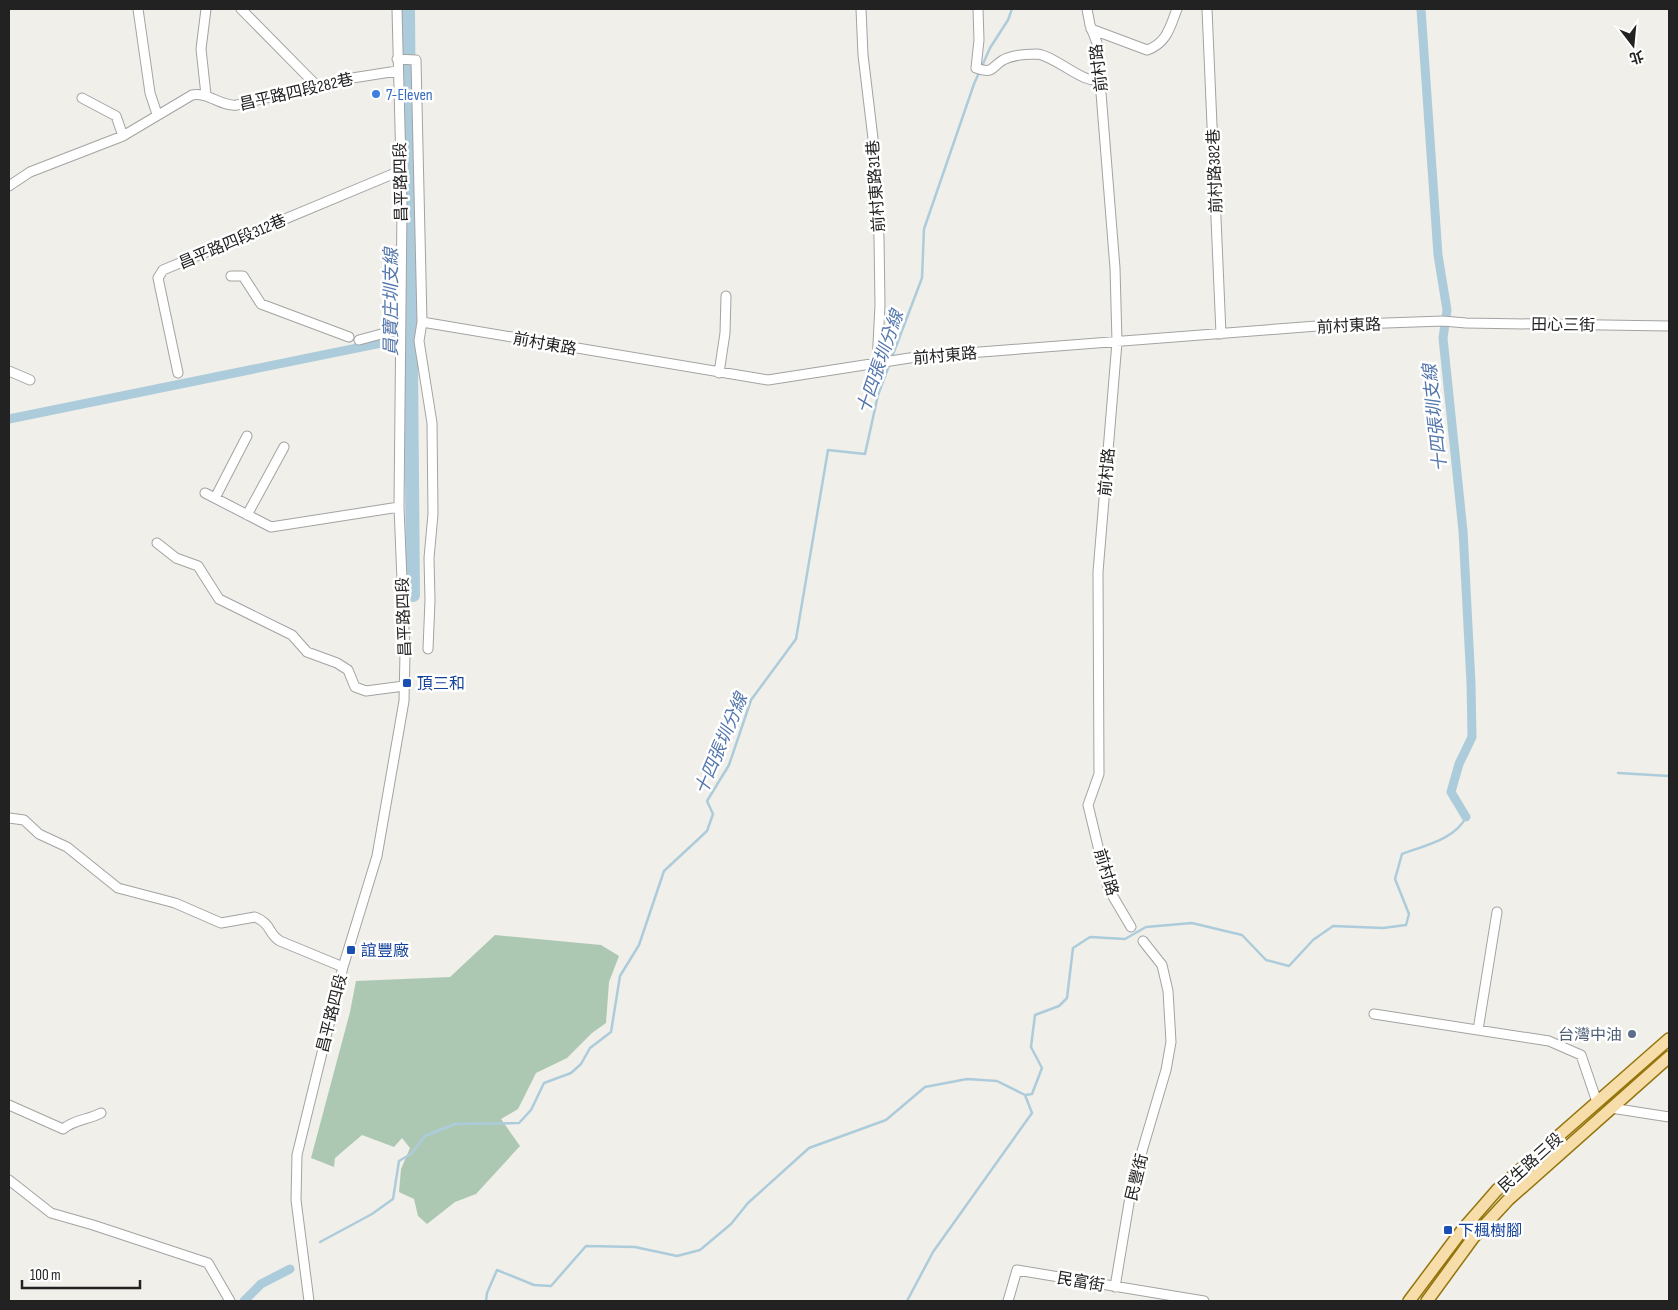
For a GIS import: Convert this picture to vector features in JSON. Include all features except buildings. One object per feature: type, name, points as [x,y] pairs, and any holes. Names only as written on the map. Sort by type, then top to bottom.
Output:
[{"type":"main road","name":"民生路三段","points":[[1409,1301],[1463,1229],[1497,1190],[1669,1039]]},
{"type":"main road","name":"民生路三段","points":[[1426,1301],[1474,1238],[1508,1200],[1669,1057]]},
{"type":"street","points":[[138,9],[150,93],[157,114]]},
{"type":"street","points":[[9,186],[30,172],[122,136],[157,114],[192,96],[206,95],[201,49],[206,9]]},
{"type":"street","points":[[241,9],[316,86]]},
{"type":"street","name":"昌平路四段","points":[[309,1301],[296,1200],[297,1155],[342,966],[377,856],[404,701],[405,653],[399,507],[400,171],[396,9]]},
{"type":"street","name":"前村東路31巷","points":[[861,9],[863,55],[874,147],[879,234],[880,305],[877,364]]},
{"type":"street","points":[[978,9],[980,40],[976,68],[987,71],[993,70],[1003,60],[1021,55],[1038,54],[1050,57],[1089,80],[1100,79]]},
{"type":"street","name":"前村路","points":[[1087,9],[1097,43],[1115,268],[1117,342],[1098,572],[1099,774],[1088,805],[1108,888],[1131,928]]},
{"type":"street","points":[[1092,29],[1147,50],[1157,47],[1165,40],[1177,9]]},
{"type":"street","name":"前村路382巷","points":[[1207,9],[1221,334]]},
{"type":"street","points":[[397,59],[416,60],[422,322],[419,341],[432,423],[433,514],[429,558],[428,649]]},
{"type":"street","name":"昌平路四段282巷","points":[[206,95],[229,106],[316,86],[397,71]]},
{"type":"street","points":[[82,98],[116,116],[122,136]]},
{"type":"street","name":"昌平路四段312巷","points":[[178,373],[158,278],[162,270],[400,171]]},
{"type":"street","points":[[231,276],[243,276],[261,304],[349,337]]},
{"type":"street","points":[[719,373],[725,333],[726,296]]},
{"type":"street","name":"前村東路","points":[[422,322],[768,380],[916,357],[1330,325],[1457,322]]},
{"type":"street","name":"田心三街","points":[[1457,322],[1669,326]]},
{"type":"street","points":[[359,340],[400,329]]},
{"type":"street","points":[[9,370],[30,380]]},
{"type":"street","points":[[215,498],[248,436]]},
{"type":"street","points":[[247,515],[284,447]]},
{"type":"street","points":[[205,493],[271,527],[399,507]]},
{"type":"street","points":[[157,543],[176,558],[198,566],[219,599],[292,636],[307,652],[337,663],[348,670],[355,687],[366,691],[404,686]]},
{"type":"street","points":[[9,818],[24,820],[39,834],[66,847],[118,888],[175,904],[221,922],[255,917],[269,925],[274,938],[342,966]]},
{"type":"street","points":[[1478,1030],[1497,912]]},
{"type":"street","name":"民豐街","points":[[1115,1287],[1132,1185],[1166,1070],[1171,1042],[1168,991],[1162,965],[1143,941]]},
{"type":"street","points":[[1374,1014],[1549,1041],[1581,1055],[1597,1102]]},
{"type":"street","points":[[9,1105],[62,1129],[68,1124],[82,1119],[89,1120],[101,1113]]},
{"type":"street","points":[[1611,1108],[1669,1117]]},
{"type":"street","points":[[9,1180],[51,1213],[93,1225],[208,1264],[230,1301]]},
{"type":"street","name":"民富街","points":[[1008,1301],[1017,1270],[1204,1301]]},
{"type":"green space","points":[[495,935],[601,945],[619,956],[609,982],[606,1023],[592,1033],[567,1058],[536,1073],[518,1109],[501,1119],[520,1146],[476,1194],[455,1202],[427,1224],[418,1216],[414,1199],[399,1192],[401,1169],[410,1148],[402,1138],[394,1147],[362,1135],[335,1158],[334,1167],[311,1158],[350,1012],[356,981],[450,977]]},
{"type":"waterway","name":"員寶庄圳支線","points":[[408,9],[413,595]]},
{"type":"waterway","name":"十四張圳分線","points":[[892,357],[922,278],[924,229],[974,84],[990,48],[1008,20],[1012,9]]},
{"type":"waterway","name":"十四張圳支線","points":[[1421,9],[1438,255],[1447,310],[1443,338],[1463,531],[1471,683],[1472,737],[1459,764],[1451,792],[1466,817]]},
{"type":"waterway","points":[[9,419],[411,337]]},
{"type":"waterway","name":"十四張圳分線","points":[[320,1242],[372,1214],[393,1199],[399,1161],[411,1154],[425,1136],[455,1124],[519,1123],[531,1110],[544,1083],[571,1073],[581,1064],[590,1048],[611,1032],[620,976],[639,945],[664,871],[707,831],[713,814],[707,801],[729,765],[751,700],[796,639],[828,450],[865,454],[878,395],[890,363]]},
{"type":"waterway","points":[[1618,773],[1669,776]]},
{"type":"waterway","points":[[486,1301],[487,1293],[497,1270],[534,1285],[551,1286],[586,1246],[635,1247],[677,1256],[700,1250],[731,1224],[748,1203],[809,1148],[886,1120],[925,1087],[967,1079],[997,1081],[1025,1095],[1032,1094],[1042,1068],[1031,1047],[1035,1015],[1059,1006],[1067,998],[1073,948],[1090,937],[1125,939],[1146,927],[1192,923],[1242,935],[1266,960],[1289,966],[1313,940],[1333,926],[1383,928],[1406,925],[1409,914],[1395,879],[1402,854],[1429,845],[1447,836],[1455,831],[1466,817]]},
{"type":"waterway","points":[[907,1301],[933,1252],[1032,1113],[1025,1095]]},
{"type":"waterway","points":[[244,1301],[261,1284],[290,1269]]},
{"type":"place","name":"7-Eleven","points":[[376,94]]},
{"type":"place","name":"頂三和","points":[[407,683]]},
{"type":"place","name":"誼豐廠","points":[[351,950]]},
{"type":"place","name":"台灣中油","points":[[1632,1034]]},
{"type":"place","name":"下楓樹腳","points":[[1448,1230]]}]
